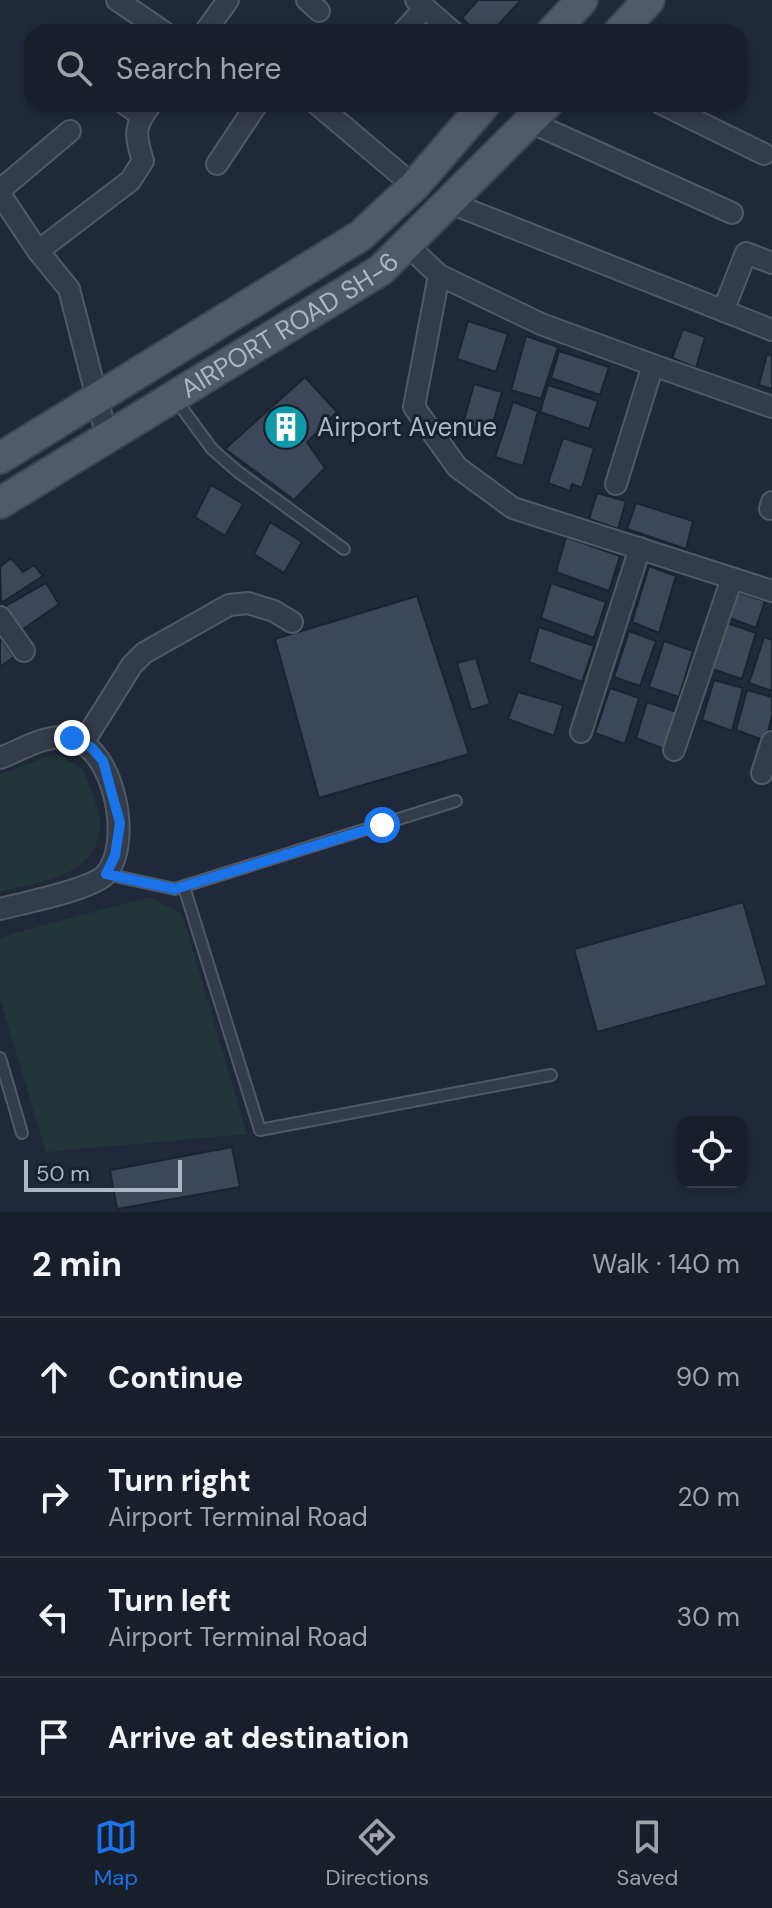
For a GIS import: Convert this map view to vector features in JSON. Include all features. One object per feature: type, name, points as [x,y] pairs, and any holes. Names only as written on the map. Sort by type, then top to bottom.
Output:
[{"type":"main road","points":[[560,24],[582,0]]},
{"type":"main road","points":[[626,24],[649,0]]},
{"type":"main road","points":[[0,458],[360,236],[414,186],[478,112]]},
{"type":"main road","name":"AIRPORT ROAD SH-6","points":[[0,503],[381,270],[538,113]]},
{"type":"street","points":[[117,0],[152,24]]},
{"type":"street","points":[[211,24],[228,0]]},
{"type":"street","points":[[408,24],[420,4],[444,24]]},
{"type":"street","points":[[38,251],[130,181],[143,161],[135,133],[138,112]]},
{"type":"street","points":[[217,164],[252,112]]},
{"type":"street","points":[[326,112],[414,186]]},
{"type":"street","points":[[678,112],[764,154]]},
{"type":"street","points":[[538,113],[732,213]]},
{"type":"street","points":[[70,131],[0,192],[38,251],[69,289],[107,437]]},
{"type":"street","points":[[448,202],[772,330]]},
{"type":"street","points":[[407,245],[439,275],[541,324],[772,407]]},
{"type":"street","points":[[723,311],[746,253],[772,263]]},
{"type":"street","points":[[439,275],[414,407],[457,467],[513,508],[772,591]]},
{"type":"street","points":[[616,484],[653,365]]},
{"type":"street","points":[[581,732],[640,548]]},
{"type":"street","points":[[674,750],[732,578]]},
{"type":"street","points":[[83,743],[132,665],[144,653],[229,605],[248,603],[274,611],[292,622]]},
{"type":"street","points":[[0,617],[24,651]]},
{"type":"street","points":[[0,758],[53,737],[72,738],[83,743],[103,761],[120,823],[115,856],[106,874],[92,884],[0,909]]},
{"type":"street","points":[[762,773],[772,742]]},
{"type":"lane","points":[[173,395],[212,449],[237,471],[344,549]]},
{"type":"lane","points":[[106,874],[175,889],[456,801]]},
{"type":"lane","points":[[184,887],[260,1130],[551,1075]]},
{"type":"lane","points":[[0,1058],[22,1133]]},
{"type":"green space","points":[[61,756],[83,769],[99,816],[97,841],[90,855],[65,874],[0,892],[0,775],[46,757]]},
{"type":"green space","points":[[149,897],[182,914],[247,1134],[46,1152],[0,999],[0,939]]},
{"type":"building","points":[[478,0],[521,0],[499,24],[468,24],[462,18]]},
{"type":"building","points":[[468,321],[508,334],[496,372],[457,359]]},
{"type":"building","points":[[683,329],[705,337],[696,368],[672,358]]},
{"type":"building","points":[[526,336],[558,347],[541,399],[511,390]]},
{"type":"building","points":[[559,351],[609,367],[600,395],[551,378]]},
{"type":"building","points":[[767,354],[772,356],[772,389],[759,385]]},
{"type":"building","name":"Airport Avenue","points":[[305,377],[337,412],[307,442],[325,468],[294,500],[225,449]]},
{"type":"building","points":[[474,384],[502,392],[490,432],[463,424]]},
{"type":"building","points":[[548,385],[598,401],[589,429],[540,412]]},
{"type":"building","points":[[513,402],[538,411],[523,466],[495,457]]},
{"type":"building","points":[[563,438],[594,448],[582,488],[572,484],[570,491],[548,483]]},
{"type":"building","points":[[211,485],[243,504],[225,536],[195,517]]},
{"type":"building","points":[[597,493],[626,501],[618,529],[589,519]]},
{"type":"building","points":[[636,503],[693,521],[686,549],[627,529]]},
{"type":"building","points":[[270,522],[302,542],[284,573],[254,554]]},
{"type":"building","points":[[566,537],[620,556],[609,591],[556,572]]},
{"type":"building","points":[[11,558],[23,572],[34,565],[43,576],[1,603],[0,567]]},
{"type":"building","points":[[649,566],[676,576],[659,633],[632,622]]},
{"type":"building","points":[[46,583],[59,604],[19,632],[4,607]]},
{"type":"building","points":[[551,583],[606,602],[594,638],[541,618]]},
{"type":"building","points":[[737,592],[765,601],[756,628],[727,617]]},
{"type":"building","points":[[417,596],[469,754],[319,798],[275,639]]},
{"type":"building","points":[[727,623],[756,633],[742,679],[712,669]]},
{"type":"building","points":[[539,627],[594,646],[582,682],[529,662]]},
{"type":"building","points":[[629,631],[656,641],[640,686],[614,677]]},
{"type":"building","points":[[0,637],[14,657],[0,667]]},
{"type":"building","points":[[764,637],[772,640],[772,691],[749,683]]},
{"type":"building","points":[[664,641],[693,651],[679,697],[649,687]]},
{"type":"building","points":[[476,658],[490,704],[471,710],[457,663]]},
{"type":"building","points":[[714,680],[743,688],[732,731],[702,720]]},
{"type":"building","points":[[610,688],[639,698],[625,744],[595,733]]},
{"type":"building","points":[[747,690],[772,697],[772,715],[766,741],[736,730]]},
{"type":"building","points":[[518,692],[563,705],[554,736],[508,719]]},
{"type":"building","points":[[647,702],[677,712],[664,749],[636,738]]},
{"type":"building","points":[[743,902],[767,985],[597,1032],[574,949]]},
{"type":"building","points":[[232,1147],[240,1187],[117,1209],[110,1170]]},
{"type":"place","name":"Airport Avenue","points":[[286,427]]},
{"type":"route","points":[[72,738],[92,748],[103,761],[120,823],[115,856],[106,874],[175,889],[382,825]]}]
